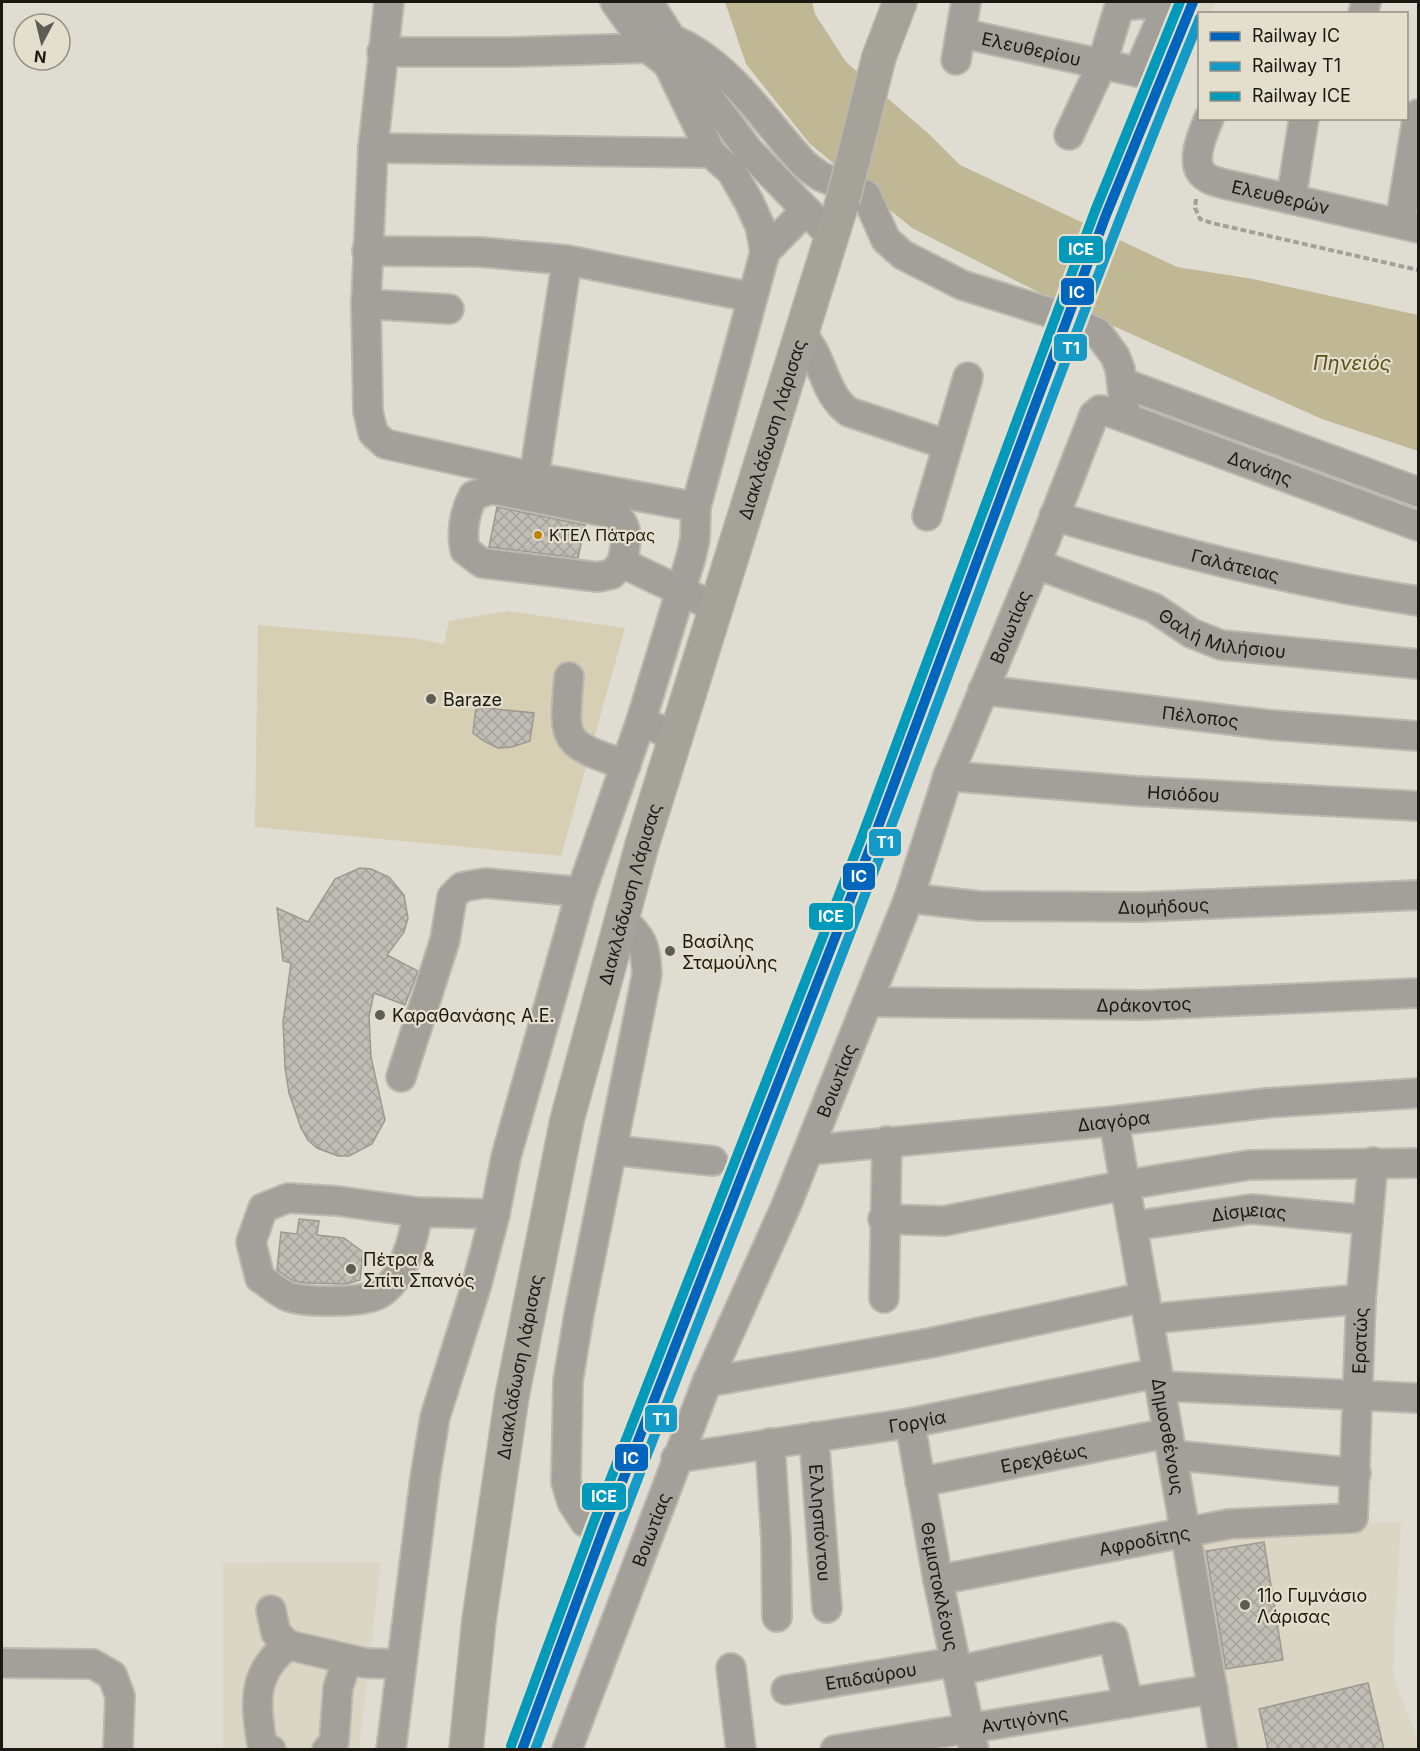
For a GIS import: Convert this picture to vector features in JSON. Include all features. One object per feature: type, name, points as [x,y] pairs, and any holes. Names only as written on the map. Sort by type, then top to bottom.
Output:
[{"type":"main road","name":"Διακλάδωση Λάρισας","points":[[879,57],[886,2]]},
{"type":"main road","name":"Διακλάδωση Λάρισας","points":[[466,1749],[488,1557],[525,1325],[567,1119],[621,918],[832,237],[879,57],[900,2]]},
{"type":"street","points":[[388,2],[373,148],[367,251],[368,411],[373,433],[378,441],[393,447],[534,477],[696,507]]},
{"type":"street","points":[[615,2],[660,44],[749,151],[832,237]]},
{"type":"street","points":[[648,2],[668,64],[711,153],[732,172],[746,196],[760,226],[765,252]]},
{"type":"street","name":"Ελευθερίου","points":[[966,2],[959,46],[1102,64]]},
{"type":"street","points":[[1102,64],[1138,72],[1168,4]]},
{"type":"street","name":"Ελευθερίου","points":[[1069,135],[1102,64],[1118,11],[1123,5],[1168,4]]},
{"type":"street","points":[[382,52],[510,52],[660,44],[698,51],[727,75],[806,165],[820,176],[866,195],[886,240],[903,255],[962,285],[1064,317],[1098,333],[1115,356],[1123,382],[1113,414]]},
{"type":"street","points":[[1409,225],[1419,114]]},
{"type":"street","points":[[1204,176],[1200,168],[1198,148],[1208,120]]},
{"type":"street","points":[[1291,199],[1304,120]]},
{"type":"street","points":[[373,148],[711,153]]},
{"type":"street","name":"Ελευθερών","points":[[1204,176],[1229,185],[1409,225]]},
{"type":"street","points":[[391,1749],[425,1478],[435,1417],[476,1287],[495,1214],[506,1158],[581,892],[641,721],[681,592],[695,539],[696,507],[751,297],[765,252],[806,210]]},
{"type":"street","points":[[367,251],[480,252],[567,260],[751,297]]},
{"type":"street","points":[[534,477],[567,260]]},
{"type":"street","points":[[366,304],[449,309]]},
{"type":"street","points":[[802,335],[818,356],[831,394],[840,406],[849,412],[948,445]]},
{"type":"street","points":[[927,516],[968,377]]},
{"type":"street","points":[[1123,382],[1419,492]]},
{"type":"street","name":"Βοιωτίας","points":[[567,1749],[676,1458],[809,1150],[868,1002],[909,898],[948,776],[1036,564],[1092,419],[1113,414]]},
{"type":"street","name":"Δανάης","points":[[1113,414],[1419,526]]},
{"type":"street","points":[[491,489],[615,514],[624,522],[628,535],[622,563],[612,574],[598,578],[482,563],[465,550],[462,539],[468,506],[473,496],[491,489]]},
{"type":"street","name":"Γαλάτειας","points":[[1054,516],[1223,564],[1299,581],[1419,601]]},
{"type":"street","points":[[622,563],[717,608]]},
{"type":"street","name":"Θαλή Μιλήσιου","points":[[1036,564],[1154,608],[1191,633],[1221,645],[1419,664]]},
{"type":"street","points":[[569,677],[565,724],[571,738],[590,753],[626,765]]},
{"type":"street","name":"Πέλοπος","points":[[983,690],[1272,725],[1419,736]]},
{"type":"street","points":[[641,721],[676,737]]},
{"type":"street","name":"Ησιόδου","points":[[948,776],[1136,791],[1419,806]]},
{"type":"street","points":[[401,1077],[445,940],[452,897],[462,887],[485,883],[581,892]]},
{"type":"street","name":"Διομήδους","points":[[909,898],[979,906],[1106,907],[1419,895]]},
{"type":"street","points":[[585,1522],[572,1502],[566,1482],[568,1382],[579,1314],[647,974],[646,949],[640,936],[621,918]]},
{"type":"street","name":"Δράκοντος","points":[[868,1002],[1144,1005],[1419,993]]},
{"type":"street","name":"Διαγόρα","points":[[809,1150],[1114,1121],[1266,1103],[1419,1093]]},
{"type":"street","name":"Δημοσθένους","points":[[1114,1121],[1223,1749]]},
{"type":"street","points":[[884,1298],[887,1141]]},
{"type":"street","points":[[612,1150],[713,1161]]},
{"type":"street","points":[[884,1219],[944,1221],[1125,1185],[1249,1166],[1373,1162],[1419,1163]]},
{"type":"street","name":"Ερατώς","points":[[1353,1518],[1359,1396],[1360,1299],[1373,1162]]},
{"type":"street","points":[[417,1212],[415,1238],[399,1272],[379,1294],[343,1301],[288,1297],[260,1278],[251,1242],[262,1208],[288,1198],[338,1201],[417,1212],[495,1214]]},
{"type":"street","name":"Δίσμειας","points":[[1132,1227],[1251,1209],[1368,1220]]},
{"type":"street","points":[[707,1382],[1147,1308],[1360,1299]]},
{"type":"street","name":"Γοργία","points":[[676,1458],[910,1423],[1159,1380],[1359,1396],[1419,1398]]},
{"type":"street","name":"Θεμιστοκλέους","points":[[910,1423],[938,1580],[972,1739]]},
{"type":"street","name":"Ελλησπόντου","points":[[814,1437],[827,1608]]},
{"type":"street","points":[[770,1443],[776,1540],[777,1617]]},
{"type":"street","name":"Ερεχθέως","points":[[920,1482],[1170,1444],[1356,1473]]},
{"type":"street","name":"Αφροδίτης","points":[[938,1580],[1186,1530],[1261,1521],[1353,1518]]},
{"type":"street","points":[[271,1610],[276,1633],[288,1645],[346,1659],[401,1664]]},
{"type":"street","name":"Επιδαύρου","points":[[786,1690],[955,1666],[1113,1637],[1128,1703]]},
{"type":"street","points":[[271,1749],[262,1744],[257,1710],[259,1683],[267,1664],[288,1645]]},
{"type":"street","points":[[327,1749],[334,1742],[338,1688],[346,1659]]},
{"type":"street","points":[[2,1663],[93,1664],[111,1675],[120,1696],[118,1749]]},
{"type":"street","points":[[731,1668],[741,1749]]},
{"type":"street","name":"Αντιγόνης","points":[[835,1749],[972,1739],[1128,1703],[1213,1689]]},
{"type":"path","points":[[1204,176],[1196,201],[1200,219],[1419,270]]},
{"type":"shaded area","points":[[1185,2],[1216,2],[1211,12],[1198,12],[1198,43],[1126,221],[1077,352],[1049,342],[1098,211]]},
{"type":"shaded area","name":"Baraze","points":[[508,611],[625,628],[561,856],[255,827],[258,625],[412,638],[444,644],[449,621]]},
{"type":"shaded area","points":[[1401,1522],[1393,1670],[1398,1691],[1418,1739],[1418,1749],[1228,1749],[1195,1533],[1250,1526]]},
{"type":"shaded area","points":[[381,1562],[359,1749],[223,1750],[223,1563]]},
{"type":"water","name":"Πηνειός","points":[[725,2],[812,2],[815,14],[846,62],[930,135],[960,165],[1177,267],[1253,279],[1418,315],[1418,451],[1322,419],[1046,296],[912,228],[810,144],[746,64]]},
{"type":"building","points":[[497,507],[585,525],[578,558],[489,547]]},
{"type":"building","name":"Baraze","points":[[476,707],[534,713],[530,741],[512,747],[498,748],[484,741],[473,733]]},
{"type":"building","points":[[360,868],[371,869],[389,877],[404,895],[408,918],[404,932],[387,955],[418,971],[405,1005],[374,993],[369,1016],[371,1057],[385,1120],[372,1144],[349,1156],[338,1156],[317,1148],[308,1140],[301,1128],[289,1093],[285,1068],[283,1022],[291,963],[283,961],[277,908],[308,922],[335,879]]},
{"type":"building","points":[[299,1219],[319,1221],[317,1235],[344,1238],[363,1252],[360,1280],[346,1284],[308,1283],[293,1281],[277,1270],[281,1232],[297,1234]]},
{"type":"building","name":"11ο Γυμνάσιο Λάρισας","points":[[1264,1542],[1283,1660],[1226,1669],[1206,1551]]},
{"type":"building","points":[[1368,1683],[1384,1749],[1268,1749],[1259,1709]]},
{"type":"rail line","name":"ICE","points":[[511,1746],[593,1524],[861,839],[1095,211],[1180,2]]},
{"type":"rail line","name":"IC","points":[[522,1750],[604,1528],[872,843],[1106,215],[1193,2]]},
{"type":"rail line","name":"T1","points":[[535,1750],[884,845],[1078,327],[1198,23]]},
{"type":"place","name":"ΚΤΕΛ Πάτρας","points":[[538,535]]},
{"type":"place","name":"Baraze","points":[[431,699]]},
{"type":"place","name":"Βασίλης Σταμούλης","points":[[670,951]]},
{"type":"place","name":"Καραθανάσης Α.Ε.","points":[[380,1015]]},
{"type":"place","name":"Πέτρα & Σπίτι Σπανός","points":[[351,1269]]},
{"type":"place","name":"11ο Γυμνάσιο Λάρισας","points":[[1245,1605]]}]
